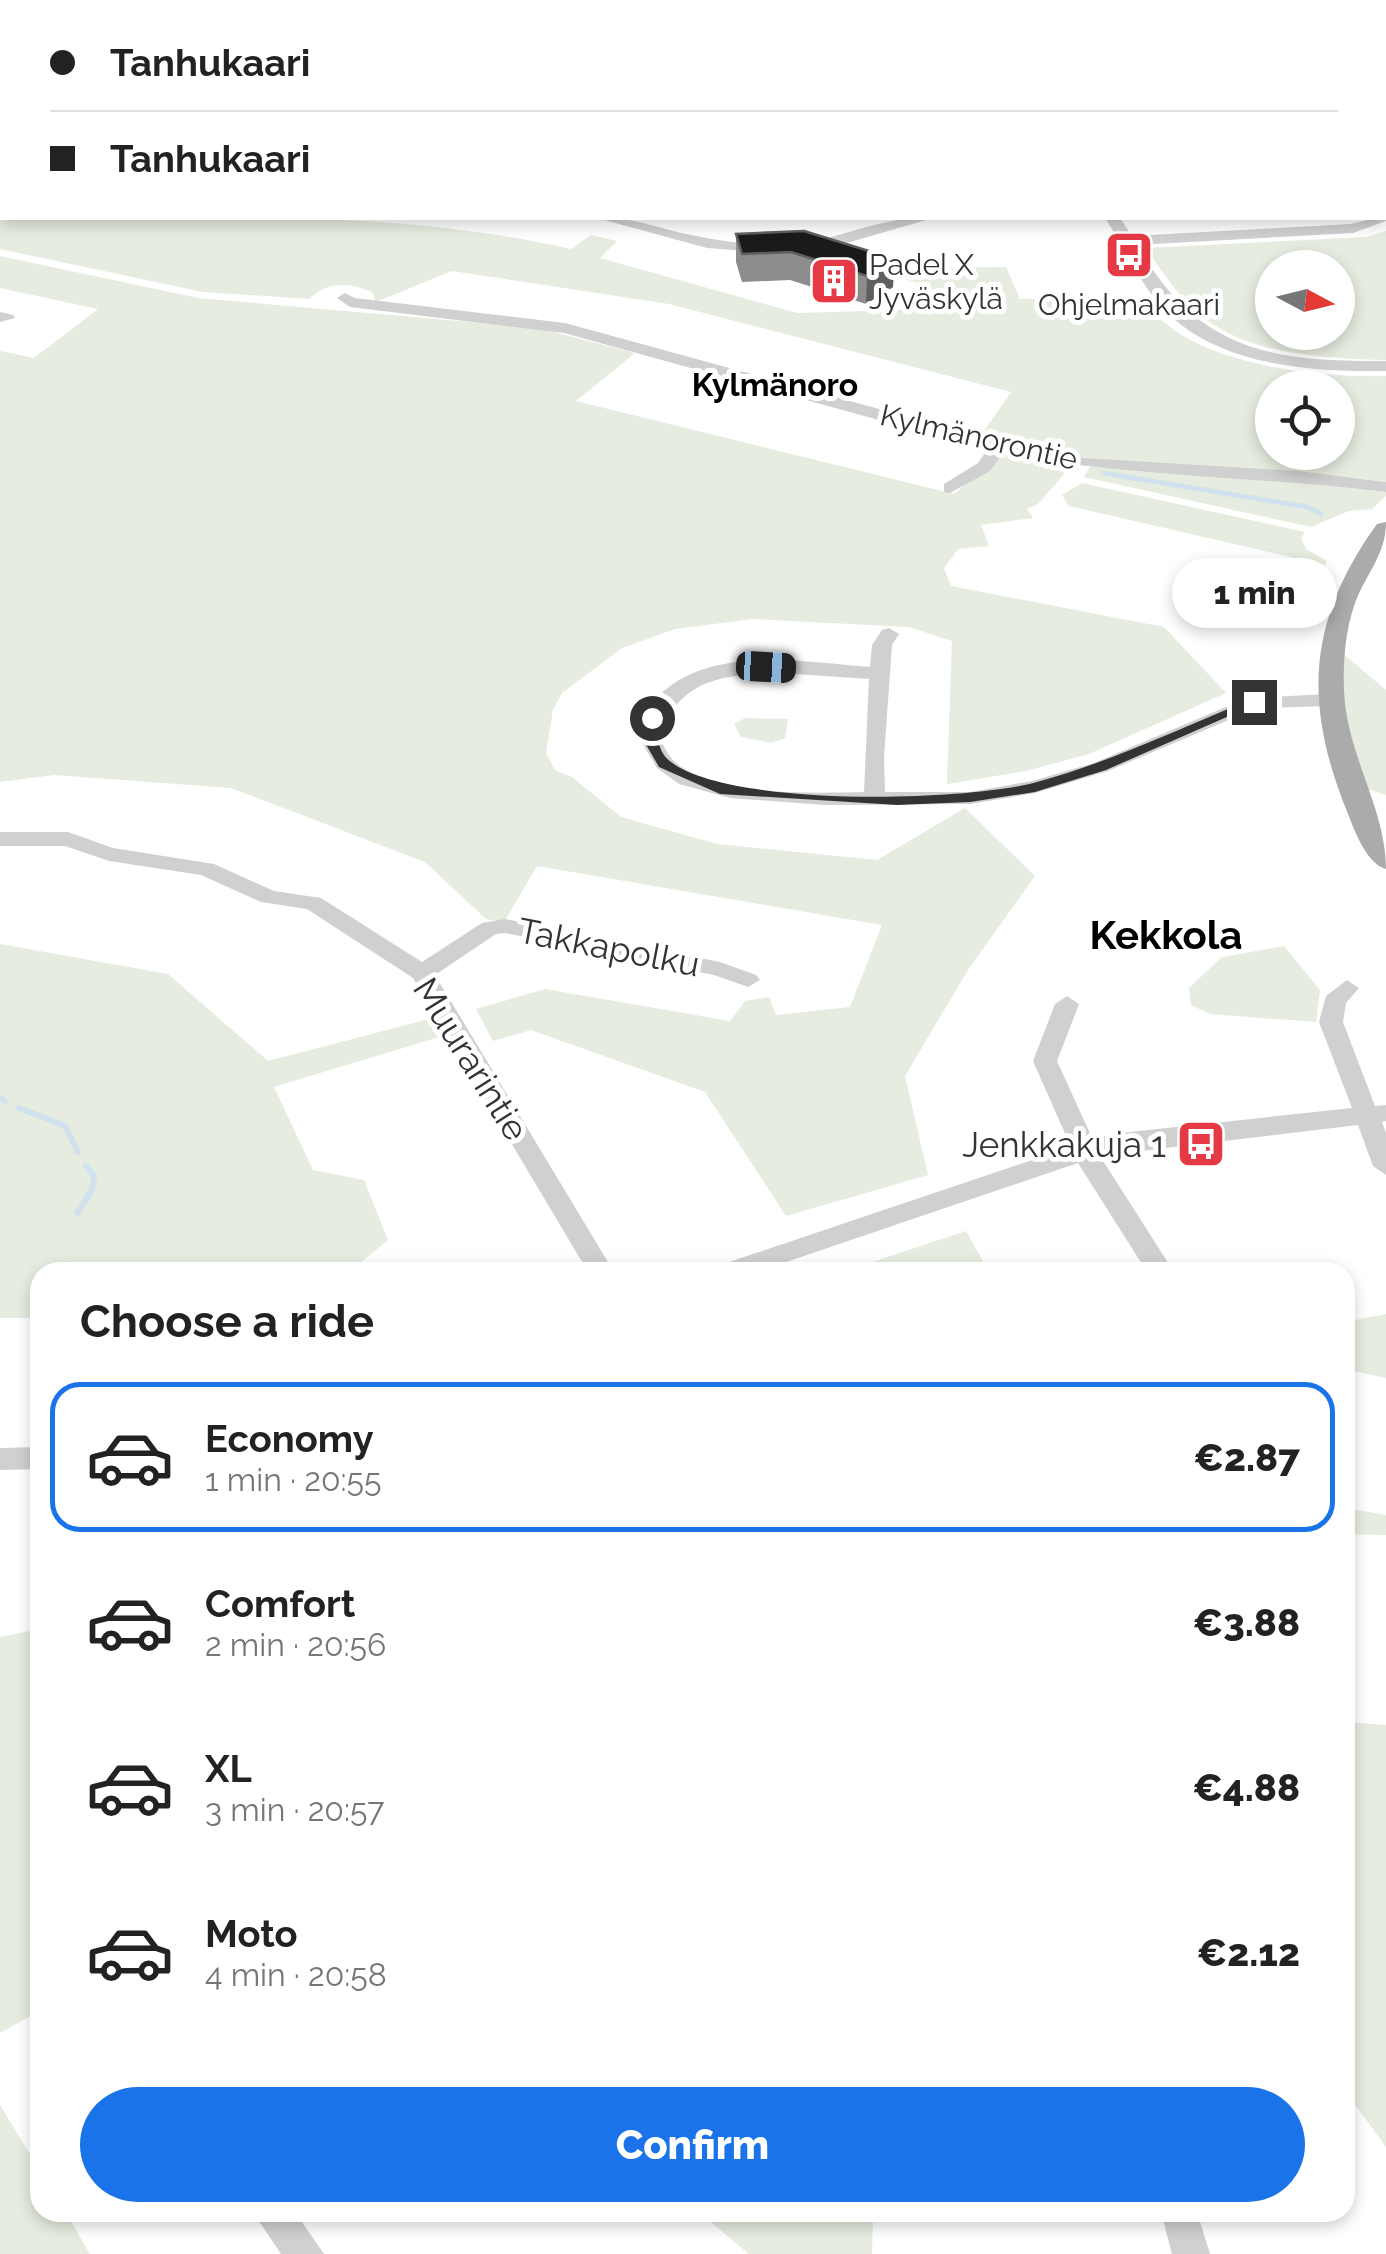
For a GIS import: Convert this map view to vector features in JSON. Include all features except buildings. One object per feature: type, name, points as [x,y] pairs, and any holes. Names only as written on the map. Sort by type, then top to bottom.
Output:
[{"type":"main road","points":[[1386,529],[1353,576],[1333,629],[1329,700],[1350,786],[1386,860]]},
{"type":"street","points":[[613,220],[718,246],[810,248],[907,220]]},
{"type":"street","points":[[1115,220],[1170,306],[1217,338],[1287,360],[1386,366]]},
{"type":"street","points":[[1128,241],[1353,228],[1375,220]]},
{"type":"street","name":"Kylmänorontie","points":[[345,298],[350,302],[565,328],[998,447],[1123,466],[1298,476],[1386,487]]},
{"type":"street","points":[[950,488],[984,467],[998,447]]},
{"type":"street","points":[[874,800],[873,757],[882,645],[889,634]]},
{"type":"street","points":[[880,674],[748,667],[711,674],[664,698],[652,718],[648,736],[664,764],[720,790],[874,800],[970,798],[1035,788],[1101,767],[1254,702],[1329,700]]},
{"type":"street","name":"Muurarintie","points":[[0,839],[68,839],[109,854],[206,869],[269,898],[314,903],[422,972],[595,1262]]},
{"type":"street","name":"Takkapolku","points":[[422,972],[490,928],[505,926],[720,969],[748,980]]},
{"type":"street","points":[[1346,988],[1334,1001],[1331,1022],[1376,1114],[1386,1166]]},
{"type":"street","points":[[1066,1004],[1045,1061],[1084,1152],[1154,1262]]},
{"type":"street","points":[[759,1262],[1111,1143],[1376,1114]]},
{"type":"street","points":[[0,1459],[30,1458]]},
{"type":"street","points":[[278,2222],[305,2254]]},
{"type":"street","points":[[1181,2222],[1191,2254]]},
{"type":"shaded area","points":[[0,220],[360,221],[431,226],[571,249],[591,235],[617,241],[600,258],[797,313],[900,310],[931,287],[905,279],[925,268],[1006,267],[1020,299],[1143,297],[1161,320],[1187,338],[1218,352],[1289,370],[1255,370],[1255,470],[1355,470],[1355,376],[1386,376],[1386,482],[1080,457],[980,437],[1011,392],[669,304],[452,271],[376,302],[372,292],[347,285],[331,286],[309,299],[203,292],[0,249]]},
{"type":"shaded area","points":[[1386,231],[1386,360],[1281,350],[1355,350],[1355,250],[1255,250],[1255,344],[1208,321],[1188,304],[1145,248],[1367,237]]},
{"type":"shaded area","points":[[0,256],[198,298],[538,328],[635,353],[576,401],[954,494],[1003,452],[1071,466],[1038,504],[1027,509],[1033,518],[981,525],[989,546],[958,549],[944,568],[951,586],[1164,627],[1226,693],[1089,754],[1026,771],[947,784],[952,641],[909,627],[753,619],[675,629],[622,648],[562,693],[553,710],[546,753],[555,770],[572,777],[621,817],[717,844],[877,860],[965,808],[1035,876],[968,970],[905,1076],[928,1175],[786,1216],[705,1092],[531,1030],[493,1041],[476,1009],[545,989],[730,1021],[745,1001],[769,997],[776,1015],[850,1007],[882,925],[537,866],[504,922],[486,919],[425,862],[231,788],[54,775],[0,782],[0,351],[34,358],[98,309],[0,288]]},
{"type":"shaded area","points":[[1090,466],[1219,473],[1386,492],[1386,496],[1372,509],[1349,511],[1311,527],[1084,477]]},
{"type":"shaded area","points":[[1082,483],[1305,532],[1301,538],[1307,550],[1327,561],[1325,565],[1069,506],[1062,495]]},
{"type":"shaded area","points":[[1341,652],[1386,690],[1386,795],[1359,786],[1341,700]]},
{"type":"shaded area","points":[[745,718],[788,719],[785,738],[771,743],[741,737],[734,724]]},
{"type":"shaded area","points":[[0,944],[168,974],[268,1061],[437,1017],[446,1035],[274,1087],[313,1170],[364,1180],[388,1240],[361,1262],[30,1262],[30,1318],[0,1318]]},
{"type":"shaded area","points":[[1284,946],[1320,990],[1316,1022],[1210,1014],[1191,1005],[1189,988],[1222,957]]},
{"type":"shaded area","points":[[966,1231],[983,1262],[872,1262]]},
{"type":"shaded area","points":[[1386,1314],[1386,1378],[1355,1371],[1355,1320]]},
{"type":"shaded area","points":[[1355,1510],[1386,1515],[1386,1535],[1355,1534]]},
{"type":"shaded area","points":[[30,1631],[30,2016],[0,2033],[0,1637]]},
{"type":"shaded area","points":[[1355,1723],[1386,1725],[1386,2147],[1355,2105]]},
{"type":"shaded area","points":[[0,2105],[30,2154],[30,2222],[71,2222],[90,2254],[0,2254]]},
{"type":"shaded area","points":[[711,2222],[873,2222],[872,2254],[749,2254]]},
{"type":"waterway","points":[[1103,473],[1307,507],[1321,514]]},
{"type":"waterway","points":[[0,1098],[5,1101]]},
{"type":"waterway","points":[[19,1108],[65,1126],[78,1152]]},
{"type":"waterway","points":[[77,1213],[92,1190],[94,1176],[86,1166]]},
{"type":"place","name":"Ohjelmakaari","points":[[1129,255]]},
{"type":"place","name":"Padel X Jyväskylä","points":[[834,281]]},
{"type":"place","name":"Jenkkakuja 1","points":[[1201,1144]]},
{"type":"district","name":"Kylmänoro","points":[[775,384]]},
{"type":"district","name":"Kekkola","points":[[1166,934]]},
{"type":"route","points":[[652,718],[648,736],[664,764],[720,790],[825,800],[897,801],[970,798],[1035,788],[1158,745],[1254,702]]}]
